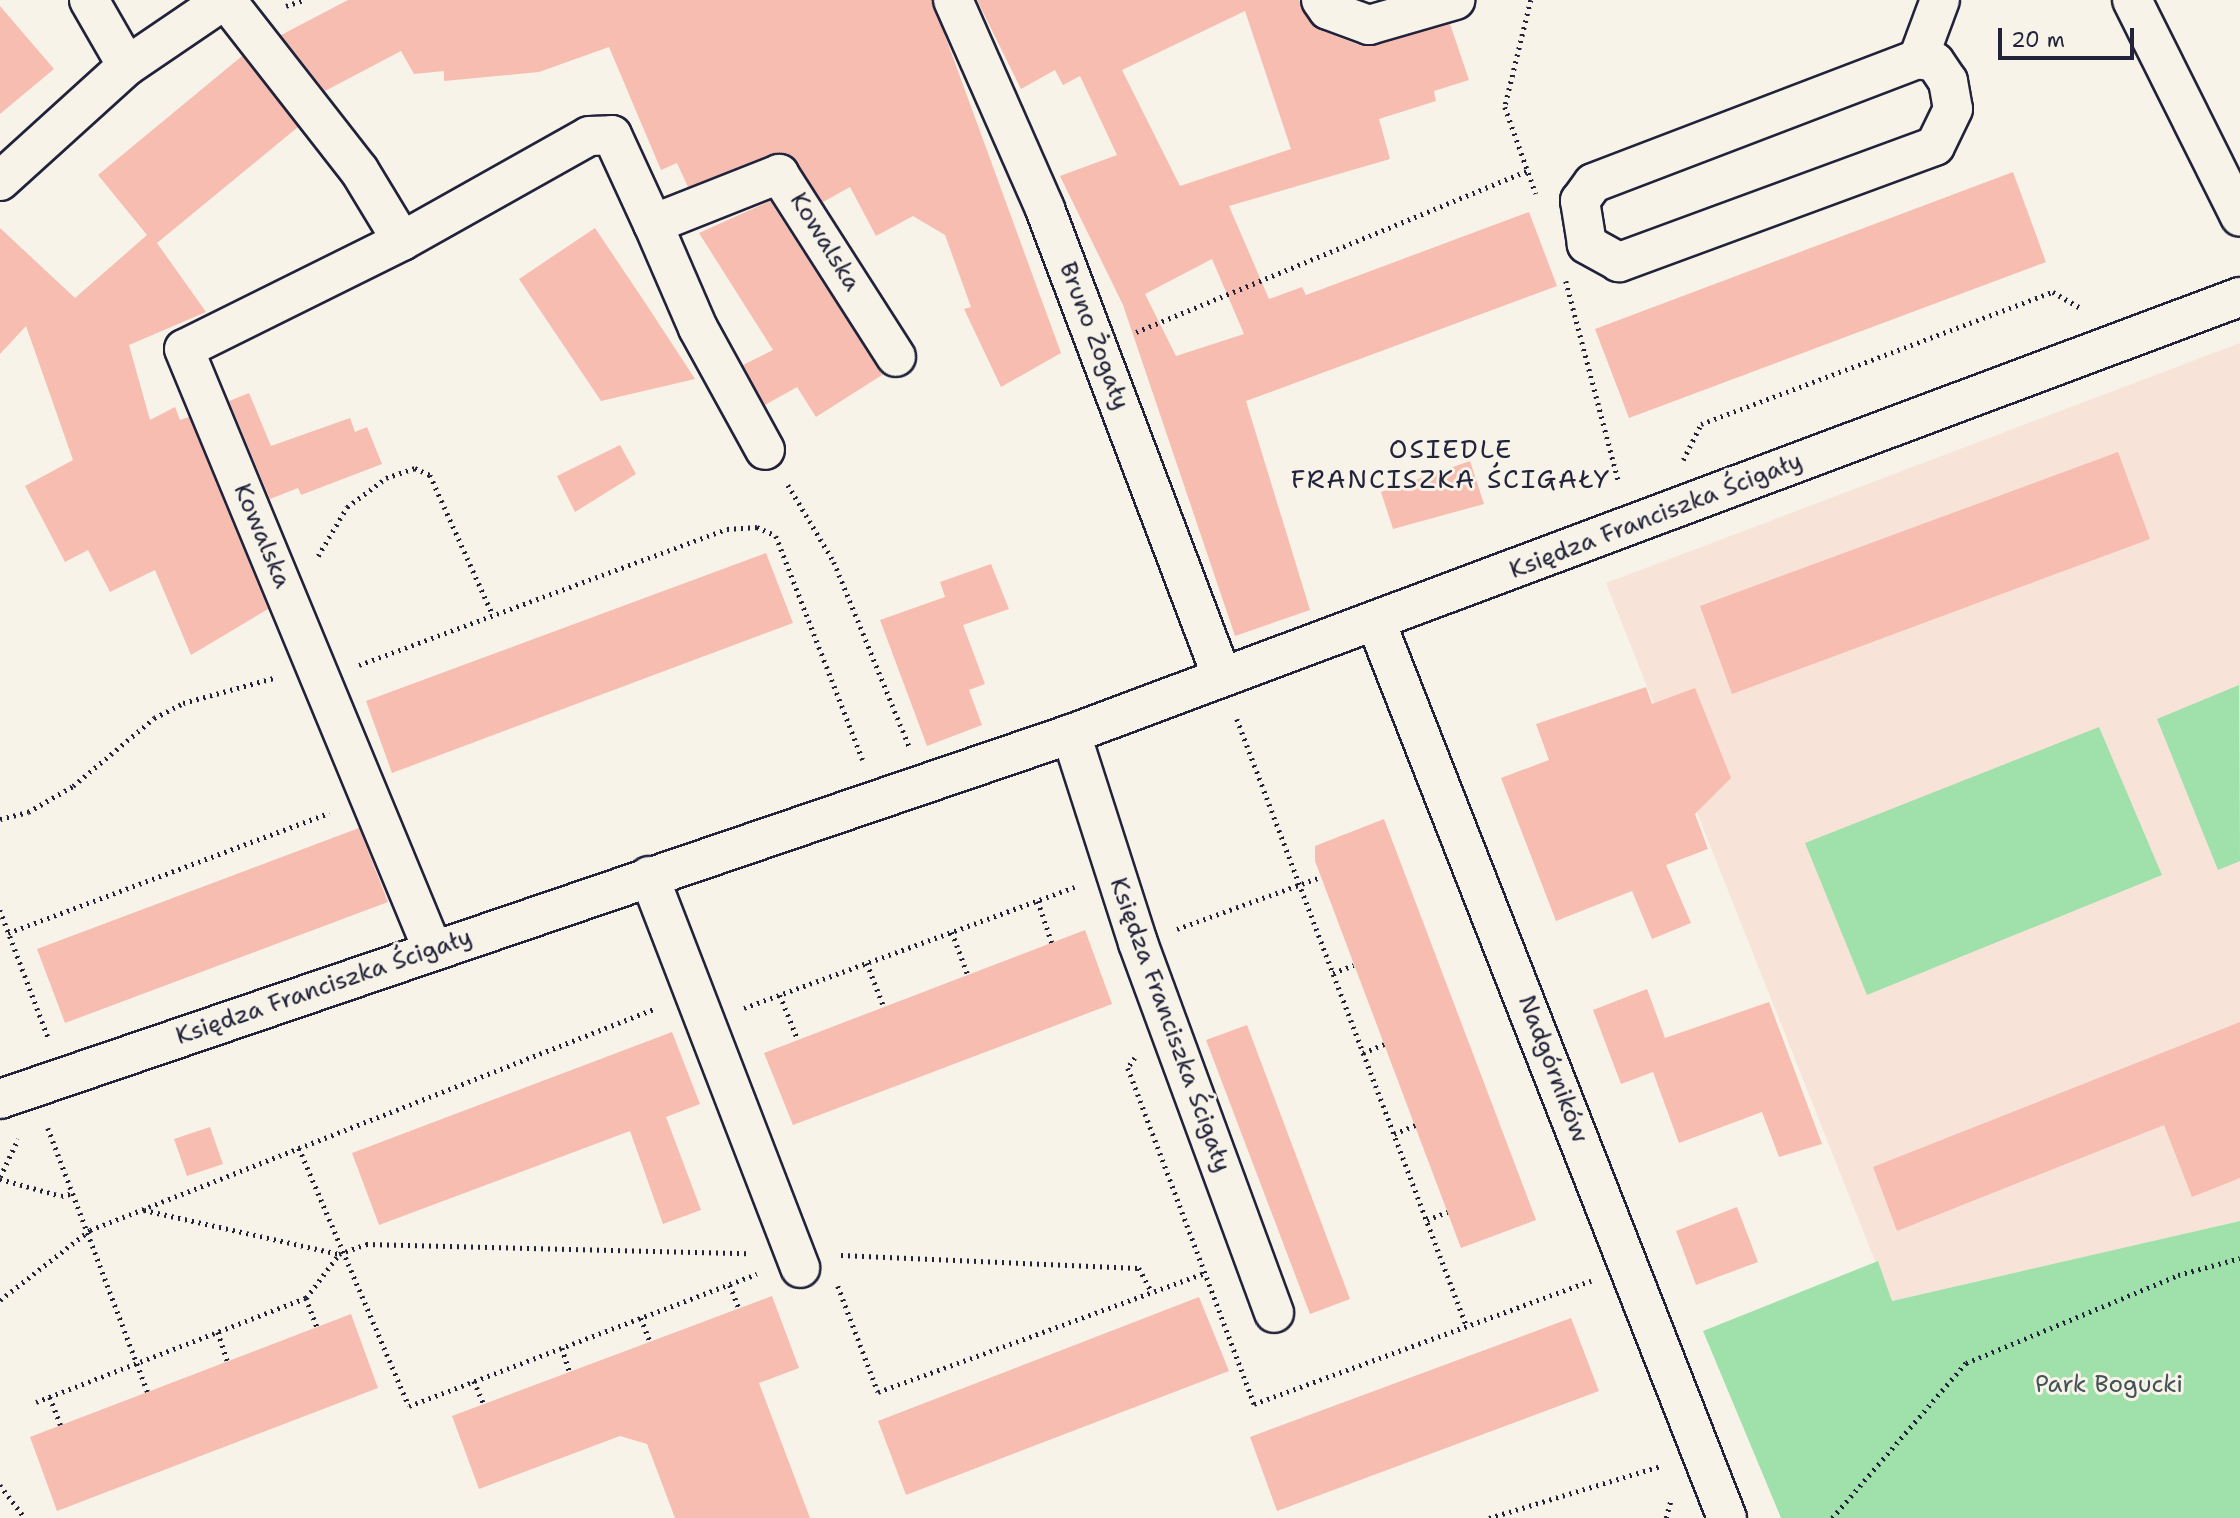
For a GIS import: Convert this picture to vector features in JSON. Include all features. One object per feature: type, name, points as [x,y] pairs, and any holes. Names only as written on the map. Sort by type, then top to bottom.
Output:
[{"type":"street","points":[[89,0],[127,66]]},
{"type":"street","points":[[0,181],[127,66],[225,0],[359,170],[402,241]]},
{"type":"street","name":"Bruno Żogały","points":[[953,0],[1098,348],[1226,691]]},
{"type":"street","points":[[1321,0],[1328,10],[1369,25],[1455,0]]},
{"type":"street","points":[[1918,59],[1936,62],[1948,81],[1953,109],[1935,146],[1619,262],[1587,244],[1580,201],[1592,183],[1918,59],[1940,0]]},
{"type":"street","points":[[2132,0],[2240,217]]},
{"type":"street","name":"Kowalska","points":[[432,948],[184,349],[402,241],[601,135],[612,135],[623,152],[698,328],[765,450]]},
{"type":"street","name":"Kowalska","points":[[653,223],[779,174],[896,357]]},
{"type":"street","name":"Księdza Franciszka Ścigały","points":[[31,1089],[432,948],[1071,734],[1226,691],[1376,622],[2240,296]]},
{"type":"street","name":"Nadgórników","points":[[1376,622],[1727,1518]]},
{"type":"street","name":"Księdza Franciszka Ścigały","points":[[1071,734],[1138,943],[1275,1313]]},
{"type":"street","points":[[649,877],[799,1267]]},
{"type":"path","points":[[1098,348],[1527,171]]},
{"type":"path","points":[[765,450],[834,562],[914,757]]},
{"type":"path","points":[[283,587],[323,550],[347,507],[386,478],[415,468],[430,475],[493,615]]},
{"type":"path","points":[[0,820],[28,812],[73,786],[154,718],[183,703],[321,676],[727,529],[757,527],[776,536],[868,772]]},
{"type":"path","points":[[1226,691],[1466,1327]]},
{"type":"path","points":[[8,933],[371,797]]},
{"type":"path","points":[[1138,943],[1321,877]]},
{"type":"path","points":[[737,1010],[1081,885]]},
{"type":"path","points":[[1038,901],[1052,943]]},
{"type":"path","points":[[0,909],[8,933],[31,1089],[90,1230],[148,1392]]},
{"type":"path","points":[[952,932],[968,975]]},
{"type":"path","points":[[867,962],[884,1007]]},
{"type":"path","points":[[1333,973],[1354,965]]},
{"type":"path","points":[[0,1300],[90,1230],[695,998],[730,993],[741,1023]]},
{"type":"path","points":[[780,995],[797,1040]]},
{"type":"path","points":[[1363,1053],[1384,1044]]},
{"type":"path","points":[[1141,1051],[1128,1068],[1254,1404],[1607,1275]]},
{"type":"path","points":[[1394,1134],[1415,1125]]},
{"type":"path","points":[[299,1148],[339,1254],[359,1285],[409,1406],[730,1285],[799,1267],[826,1254],[1139,1268],[1152,1292]]},
{"type":"path","points":[[0,1179],[61,1196],[74,1193]]},
{"type":"path","points":[[143,1210],[339,1254]]},
{"type":"path","points":[[1427,1220],[1447,1212]]},
{"type":"path","points":[[36,1402],[306,1298],[339,1254],[366,1244],[645,1247],[766,1254],[799,1267],[878,1392],[1205,1273]]},
{"type":"path","points":[[1832,1518],[1966,1363],[2178,1275],[2240,1258]]},
{"type":"path","points":[[730,1285],[739,1308]]},
{"type":"path","points":[[306,1298],[317,1327]]},
{"type":"path","points":[[641,1318],[650,1342]]},
{"type":"path","points":[[218,1332],[228,1362]]},
{"type":"path","points":[[562,1348],[570,1372]]},
{"type":"path","points":[[474,1381],[484,1404]]},
{"type":"path","points":[[50,1397],[61,1425]]},
{"type":"path","points":[[1489,1518],[1663,1465],[1666,1476]]},
{"type":"path","points":[[0,1485],[25,1518]]},
{"type":"path","points":[[1666,1518],[1668,1487]]},
{"type":"shaded area","points":[[2240,343],[2240,1221],[1891,1301],[1606,583]]},
{"type":"green space","points":[[2239,685],[2240,861],[2218,870],[2157,719]]},
{"type":"green space","points":[[2099,727],[2162,875],[1867,995],[1805,843]]},
{"type":"green space","name":"Park Bogucki","points":[[2240,1221],[2240,1518],[1781,1518],[1703,1331],[1878,1261],[1892,1301]]},
{"type":"building","points":[[348,0],[932,0],[1061,353],[1001,387],[964,309],[971,307],[945,235],[913,216],[876,236],[850,187],[823,202],[790,155],[771,154],[688,187],[677,163],[661,170],[609,47],[539,72],[444,81],[444,71],[414,74],[401,51],[325,91],[281,35]]},
{"type":"building","points":[[977,0],[1299,0],[1320,30],[1362,46],[1450,24],[1469,80],[1434,91],[1436,101],[1379,119],[1390,159],[1229,206],[1269,299],[1302,287],[1306,295],[1529,212],[1557,286],[1246,401],[1310,610],[1235,636],[1123,305],[1060,176],[1117,155],[1080,76],[1063,85],[1055,70],[1021,89]],"holes":[[[1245,11],[1291,149],[1180,186],[1122,70]],[[1212,259],[1244,334],[1176,356],[1145,294]]]},
{"type":"building","points":[[0,6],[54,69],[0,114]]},
{"type":"building","points":[[242,56],[298,127],[157,243],[206,312],[129,345],[150,420],[175,407],[180,420],[189,417],[268,609],[191,655],[155,570],[110,592],[88,550],[65,562],[25,486],[73,460],[26,326],[0,354],[0,228],[75,298],[147,235],[98,175]]},
{"type":"building","points":[[2013,172],[2046,262],[1629,418],[1595,329]]},
{"type":"building","points":[[770,201],[882,375],[816,417],[797,387],[765,405],[743,365],[773,350],[699,233]]},
{"type":"building","points":[[595,228],[695,379],[601,401],[519,279]]},
{"type":"building","points":[[249,393],[271,446],[350,418],[355,432],[367,427],[382,464],[301,495],[298,488],[270,499],[229,401]]},
{"type":"building","points":[[620,445],[636,474],[575,512],[557,476]]},
{"type":"building","points":[[2118,452],[2150,539],[1732,694],[1700,606]]},
{"type":"building","points":[[1470,461],[1484,504],[1393,529],[1381,492]]},
{"type":"building","points":[[766,553],[793,623],[392,773],[366,701]]},
{"type":"building","points":[[991,564],[1009,609],[963,625],[985,684],[969,690],[982,725],[927,746],[880,620],[945,597],[940,582]]},
{"type":"building","points":[[1646,687],[1652,704],[1695,688],[1731,778],[1695,814],[1708,849],[1666,865],[1691,923],[1652,939],[1632,891],[1556,921],[1501,778],[1549,760],[1536,724]]},
{"type":"building","points":[[1384,819],[1536,1220],[1461,1248],[1315,861],[1315,846]]},
{"type":"building","points":[[359,828],[388,902],[65,1023],[37,949]]},
{"type":"building","points":[[1085,930],[1112,1004],[793,1125],[764,1053]]},
{"type":"building","points":[[1647,989],[1665,1038],[1769,1002],[1822,1144],[1779,1157],[1762,1112],[1679,1143],[1653,1072],[1621,1084],[1593,1010]]},
{"type":"building","points":[[2240,1022],[2240,1178],[2192,1197],[2164,1125],[1897,1231],[1873,1167]]},
{"type":"building","points":[[1247,1025],[1350,1299],[1310,1314],[1206,1040]]},
{"type":"building","points":[[672,1032],[700,1104],[666,1117],[701,1210],[663,1224],[630,1131],[379,1225],[352,1153]]},
{"type":"building","points":[[210,1127],[223,1164],[187,1176],[174,1139]]},
{"type":"building","points":[[1737,1207],[1758,1262],[1696,1285],[1676,1231]]},
{"type":"building","points":[[772,1296],[799,1368],[759,1383],[810,1518],[675,1518],[647,1444],[620,1436],[479,1489],[452,1416]]},
{"type":"building","points":[[1199,1297],[1229,1371],[906,1495],[878,1421]]},
{"type":"building","points":[[351,1314],[378,1388],[57,1511],[30,1437]]},
{"type":"building","points":[[1571,1318],[1599,1391],[1277,1511],[1250,1437]]},
{"type":"district","name":"OSIEDLE FRANCISZKA ŚCIGAŁY","points":[[1451,464]]}]
